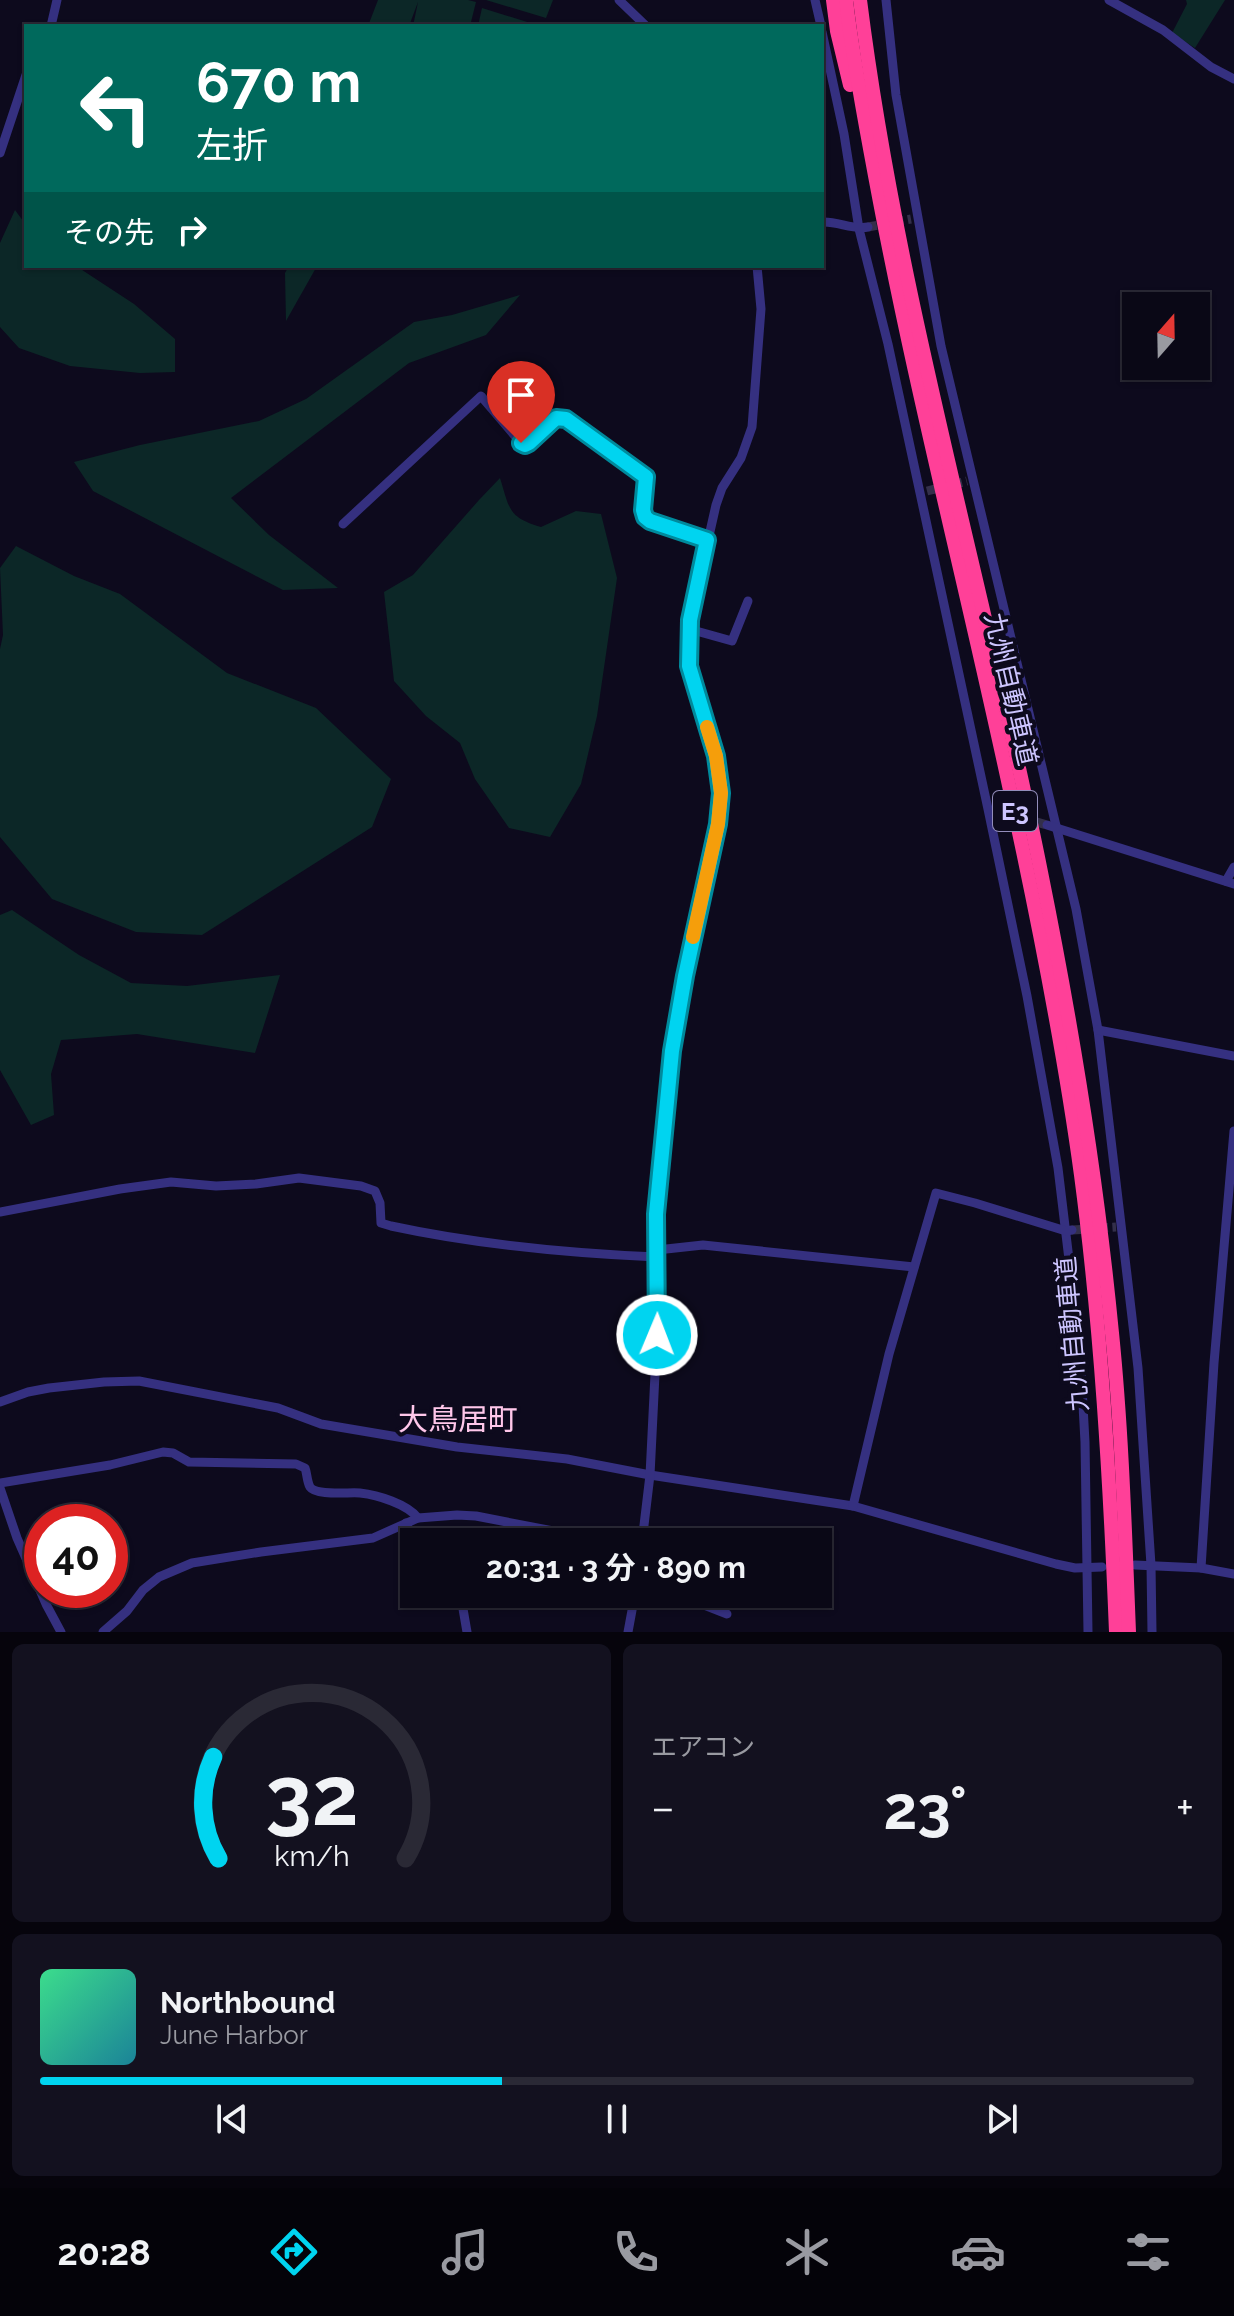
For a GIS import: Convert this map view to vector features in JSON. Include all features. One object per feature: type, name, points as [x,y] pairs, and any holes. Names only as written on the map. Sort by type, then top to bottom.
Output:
[{"type":"highway","points":[[833,0],[837,31],[892,265]]},
{"type":"highway","name":"九州自動車道","points":[[846,0],[851,45],[892,265],[1017,822],[1052,997],[1081,1174],[1092,1271],[1106,1444],[1116,1632]]},
{"type":"highway","name":"九州自動車道","points":[[860,0],[886,170],[922,349],[1041,868],[1081,1086],[1113,1336],[1129,1632]]},
{"type":"highway","points":[[870,0],[886,170]]},
{"type":"street","points":[[51,24],[57,0]]},
{"type":"street","points":[[619,0],[644,24]]},
{"type":"street","points":[[815,0],[821,24]]},
{"type":"street","points":[[886,0],[914,217],[970,480],[1018,662],[1051,827],[1076,909],[1098,1030],[1138,1368],[1151,1565],[1152,1632]]},
{"type":"street","points":[[1109,0],[1163,30],[1211,67],[1234,79]]},
{"type":"street","points":[[824,41],[885,330],[924,492],[993,810],[1069,1231],[1085,1442],[1088,1632]]},
{"type":"street","points":[[0,153],[24,81]]},
{"type":"street","points":[[824,222],[864,228]]},
{"type":"street","points":[[644,1528],[650,1475],[658,1314],[656,1214],[672,1051],[718,824],[721,793],[716,756],[689,666],[689,629],[716,505],[722,488],[741,458],[752,427],[761,309],[757,268]]},
{"type":"street","points":[[343,524],[481,396],[525,445],[556,418],[566,419],[646,477],[645,517],[707,540]]},
{"type":"street","points":[[689,629],[732,641],[748,601]]},
{"type":"street","points":[[1051,827],[1230,882],[1234,867]]},
{"type":"street","points":[[1098,1030],[1234,1056]]},
{"type":"street","points":[[1201,1568],[1214,1363],[1234,1131]]},
{"type":"street","points":[[0,1212],[171,1182],[216,1186],[299,1178],[361,1186],[375,1191],[380,1203],[381,1223],[402,1229],[566,1253],[657,1253],[703,1245],[914,1267]]},
{"type":"street","points":[[853,1506],[889,1354],[936,1193],[1069,1231]]},
{"type":"street","points":[[0,1402],[49,1388],[139,1381],[278,1408],[321,1424],[457,1447],[567,1459],[853,1506],[1056,1564],[1087,1569],[1102,1567]]},
{"type":"street","points":[[61,1632],[17,1538],[0,1486],[169,1452],[189,1462],[296,1464],[305,1468],[309,1485],[317,1492],[372,1495],[416,1514],[418,1518]]},
{"type":"street","points":[[103,1632],[159,1577],[192,1563],[373,1538],[418,1518],[476,1516],[538,1528]]},
{"type":"street","points":[[406,1523],[408,1528]]},
{"type":"street","points":[[1135,1565],[1201,1568],[1234,1574]]},
{"type":"street","points":[[463,1608],[467,1632]]},
{"type":"street","points":[[628,1632],[632,1608]]},
{"type":"street","points":[[712,1608],[727,1614]]},
{"type":"green space","points":[[378,0],[476,2],[470,24],[413,24],[418,2],[410,24],[369,24]]},
{"type":"green space","points":[[486,0],[553,0],[546,18]]},
{"type":"green space","points":[[1186,0],[1225,0],[1195,48],[1172,33],[1187,4]]},
{"type":"green space","points":[[482,8],[534,24],[478,24]]},
{"type":"green space","points":[[15,210],[24,222],[24,268],[79,268],[134,304],[175,339],[175,372],[140,373],[70,366],[19,348],[0,327],[0,243]]},
{"type":"green space","points":[[288,268],[316,268],[286,321],[285,273]]},
{"type":"green space","points":[[520,295],[486,335],[409,363],[231,498],[269,535],[338,588],[283,590],[93,491],[74,462],[259,421],[306,399],[414,322],[452,315]]},
{"type":"green space","points":[[500,478],[516,516],[541,527],[576,511],[601,514],[617,578],[597,716],[581,784],[550,837],[509,828],[475,779],[460,743],[426,716],[394,681],[384,592],[413,575]]},
{"type":"green space","points":[[16,546],[74,576],[120,594],[227,673],[316,708],[391,779],[372,827],[202,935],[136,932],[52,899],[0,837],[0,649],[3,635],[0,568]]},
{"type":"green space","points":[[12,910],[79,955],[131,983],[187,986],[280,975],[255,1053],[137,1034],[61,1040],[51,1074],[54,1115],[31,1125],[0,1070],[0,915]]},
{"type":"tunnel","points":[[868,227],[911,219]]},
{"type":"tunnel","points":[[927,491],[967,481]]},
{"type":"tunnel","points":[[998,811],[1047,825]]},
{"type":"tunnel","points":[[1072,1230],[1116,1227]]},
{"type":"slow traffic","points":[[693,937],[718,824],[721,793],[716,756],[707,727]]},
{"type":"district","name":"大鳥居町","points":[[458,1419]]},
{"type":"route","points":[[521,443],[529,443],[556,418],[566,419],[646,477],[645,517],[707,540],[690,620],[689,666],[716,756],[721,793],[718,824],[672,1051],[656,1214],[657,1335]]}]
